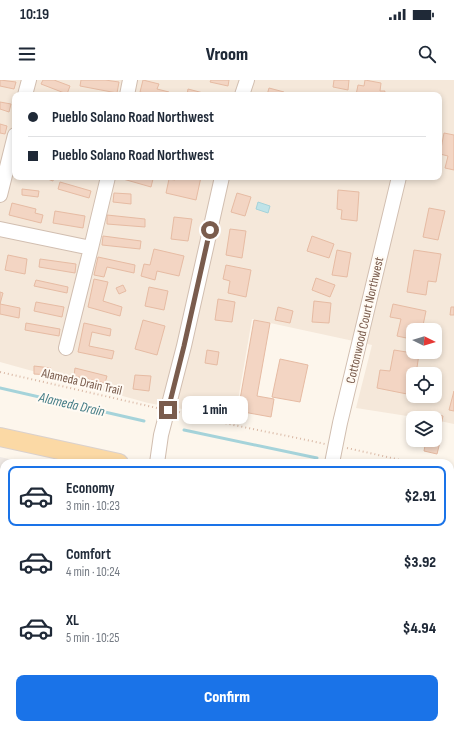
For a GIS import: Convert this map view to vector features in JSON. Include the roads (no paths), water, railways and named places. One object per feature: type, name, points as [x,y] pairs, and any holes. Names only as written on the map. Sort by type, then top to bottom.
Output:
[{"type":"main road","points":[[0,437],[94,459]]},
{"type":"street","points":[[26,92],[29,80]]},
{"type":"street","points":[[128,92],[130,80]]},
{"type":"street","points":[[243,92],[247,80]]},
{"type":"street","points":[[0,194],[12,147]]},
{"type":"street","points":[[66,348],[92,248],[107,180]]},
{"type":"street","points":[[158,459],[161,435],[184,346],[221,180]]},
{"type":"street","name":"Cottonwood Court Northwest","points":[[333,459],[398,180]]},
{"type":"street","points":[[0,228],[92,248]]},
{"type":"water","points":[[258,202],[270,206],[268,213],[256,209]]},
{"type":"waterway","name":"Alameda Drain","points":[[0,388],[144,421]]},
{"type":"waterway","name":"Alameda Drain","points":[[184,430],[317,458]]}]
